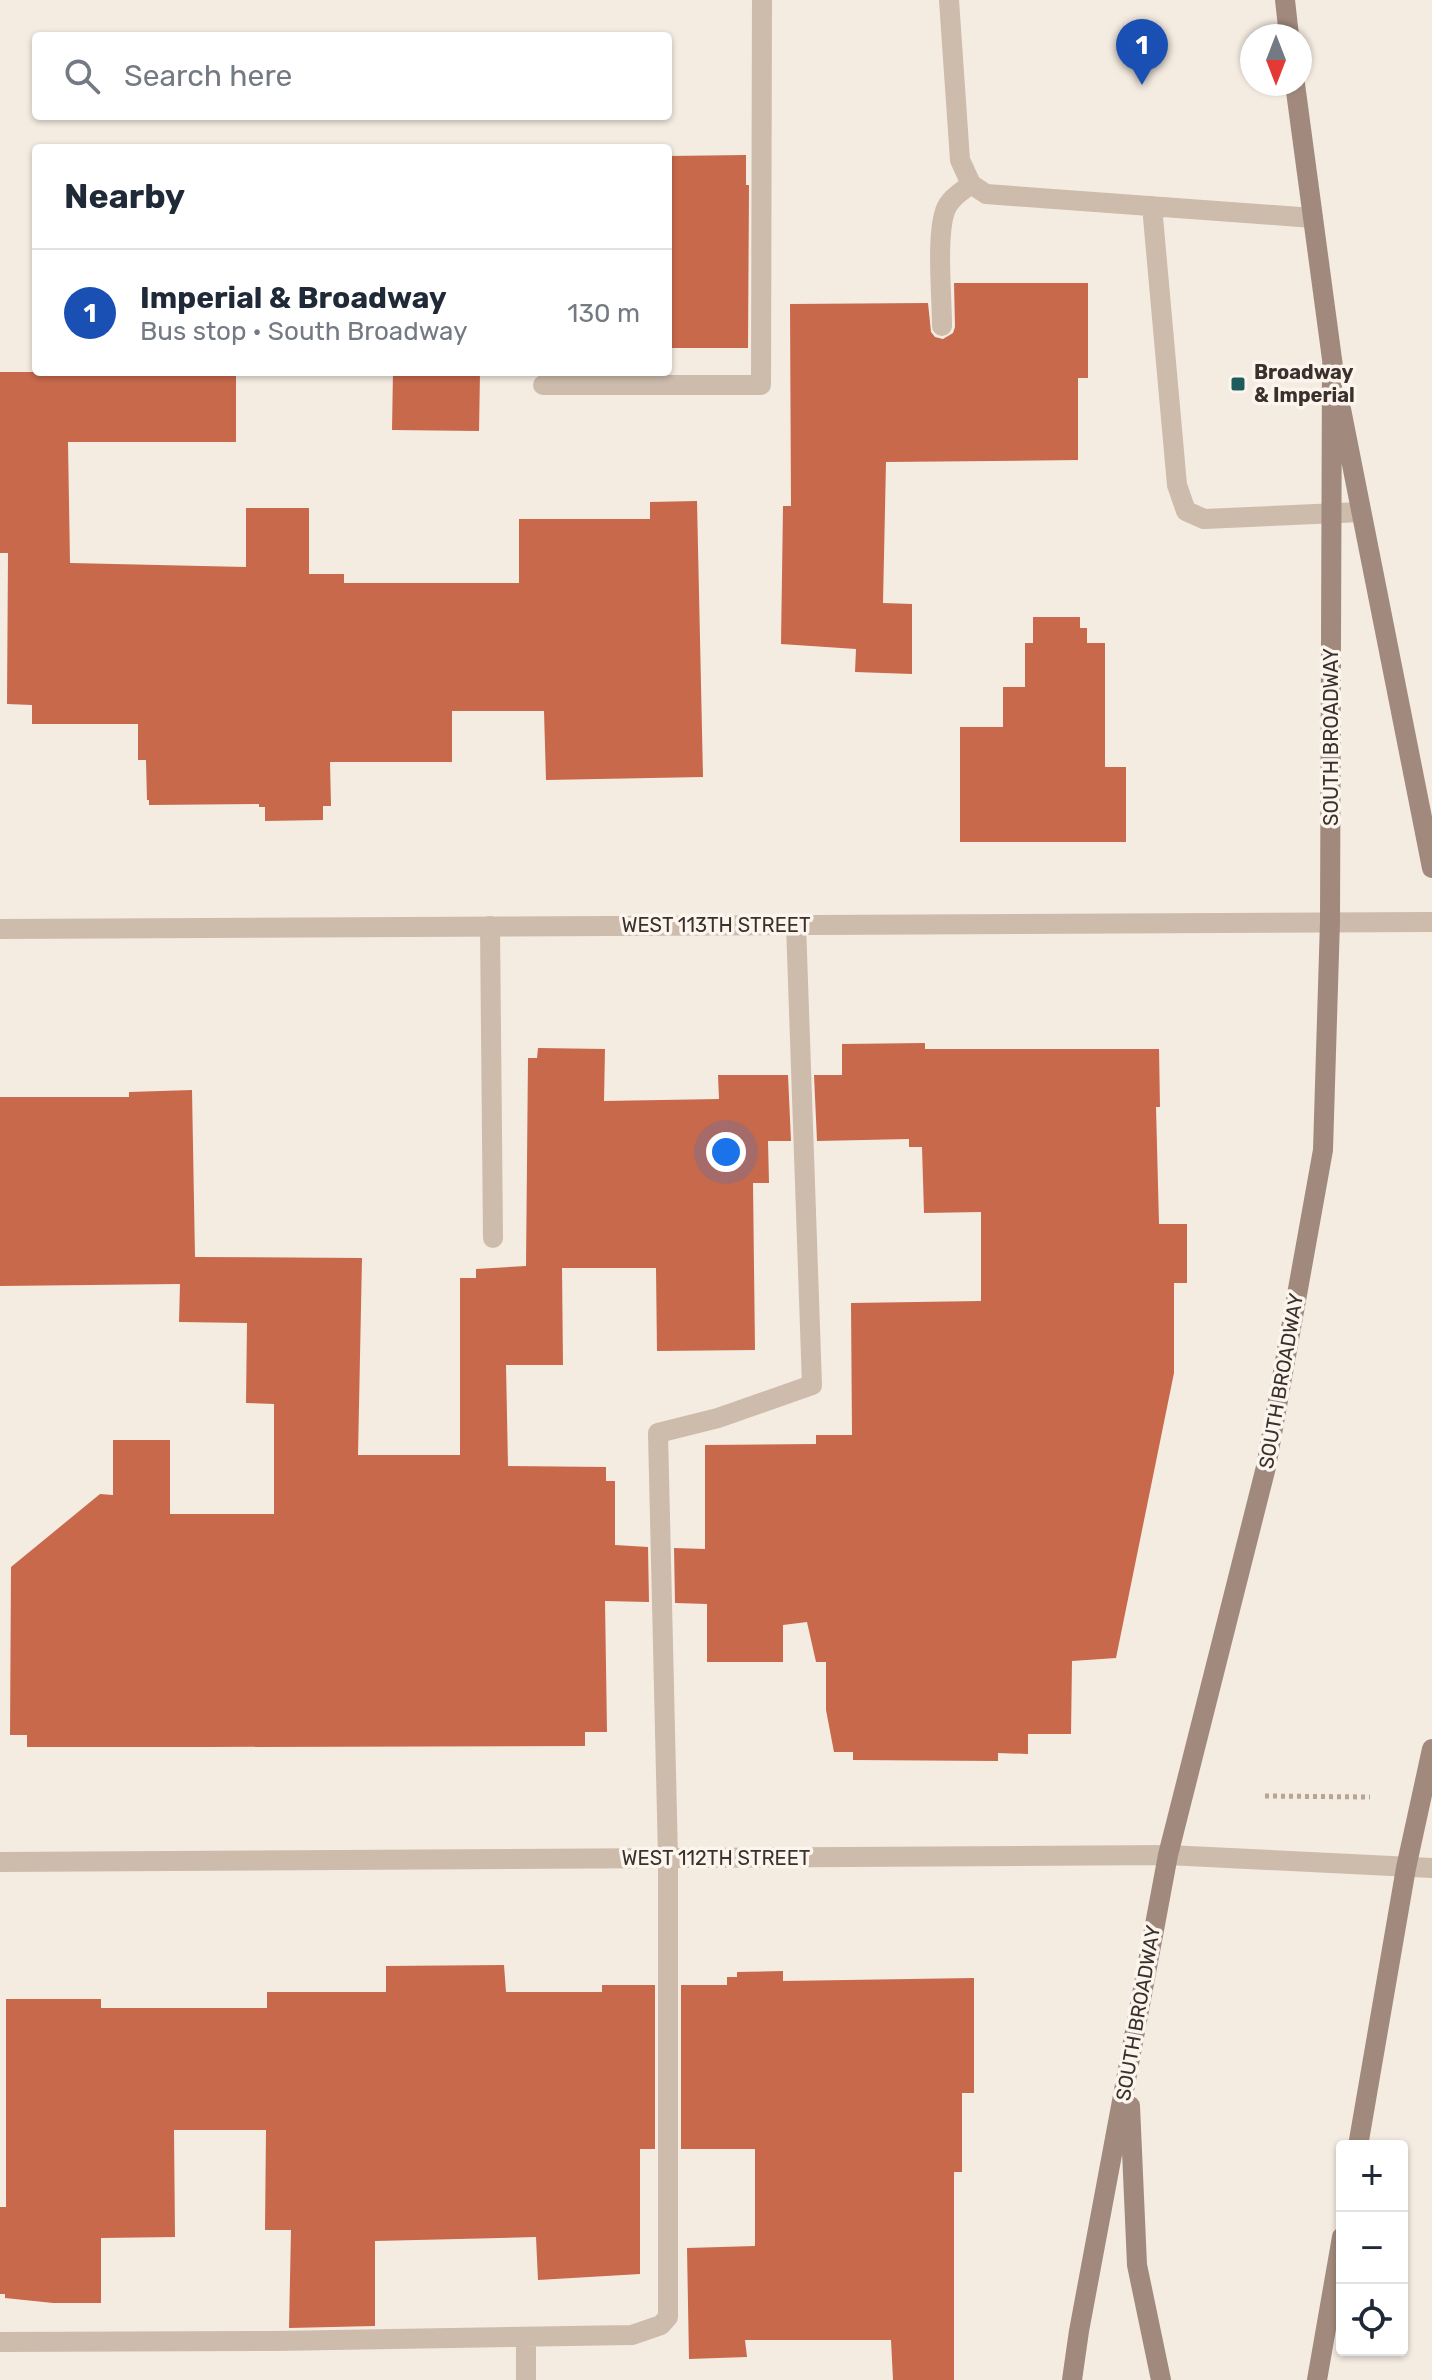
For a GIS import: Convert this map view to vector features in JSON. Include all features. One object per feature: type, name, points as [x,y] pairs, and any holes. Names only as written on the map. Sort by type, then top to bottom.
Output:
[{"type":"main road","points":[[1285,0],[1288,24]]},
{"type":"main road","name":"SOUTH BROADWAY","points":[[1297,96],[1332,364],[1432,868]]},
{"type":"main road","name":"SOUTH BROADWAY","points":[[1072,2380],[1168,1855],[1266,1467],[1320,1165],[1330,921],[1332,364]]},
{"type":"main road","points":[[1359,2140],[1406,1868],[1432,1749]]},
{"type":"main road","points":[[1128,2070],[1137,2265],[1161,2380]]},
{"type":"main road","points":[[1317,2380],[1336,2271]]},
{"type":"street","points":[[543,385],[761,385],[762,0]]},
{"type":"street","points":[[949,0],[960,160],[971,184],[986,194],[1313,218]]},
{"type":"street","points":[[942,326],[945,212],[951,200],[971,184]]},
{"type":"street","points":[[1152,206],[1177,485],[1186,511],[1204,519],[1361,512]]},
{"type":"street","name":"WEST 113TH STREET","points":[[0,929],[1432,922]]},
{"type":"street","points":[[0,2342],[632,2335],[650,2331],[668,2317],[668,1858],[658,1433],[718,1418],[812,1385],[796,924]]},
{"type":"street","points":[[490,926],[493,1238]]},
{"type":"street","name":"WEST 112TH STREET","points":[[0,1862],[1168,1855],[1432,1868]]},
{"type":"street","points":[[526,2337],[526,2380]]},
{"type":"path","points":[[1265,1796],[1370,1797]]},
{"type":"building","points":[[746,155],[746,185],[749,185],[748,348],[672,348],[672,156]]},
{"type":"building","points":[[954,283],[1088,283],[1088,378],[1078,378],[1078,460],[886,462],[883,603],[912,604],[912,674],[855,672],[856,649],[781,644],[783,506],[791,506],[790,304],[928,303],[931,332],[943,339],[953,333],[955,327]]},
{"type":"building","points":[[0,372],[32,372],[32,376],[236,376],[236,442],[68,442],[70,563],[246,567],[246,508],[309,508],[309,574],[344,574],[344,583],[519,583],[519,519],[650,519],[650,502],[697,501],[703,777],[546,780],[544,711],[452,711],[452,762],[330,762],[331,806],[323,806],[323,820],[265,821],[265,807],[259,807],[259,804],[149,805],[146,760],[138,760],[138,724],[32,724],[32,705],[7,704],[8,553],[0,553]]},
{"type":"building","points":[[393,376],[480,376],[479,431],[392,430]]},
{"type":"building","points":[[1033,617],[1080,617],[1080,628],[1087,628],[1087,643],[1105,643],[1105,767],[1126,767],[1126,842],[960,842],[960,727],[1003,727],[1003,687],[1025,687],[1025,643],[1033,643]]},
{"type":"building","points":[[925,1043],[925,1049],[1159,1049],[1160,1107],[1156,1107],[1159,1224],[1187,1224],[1187,1283],[1174,1283],[1174,1373],[1116,1658],[1072,1661],[1071,1734],[1028,1734],[1028,1754],[998,1753],[998,1761],[853,1760],[853,1752],[834,1752],[826,1710],[826,1662],[816,1662],[807,1622],[783,1625],[783,1662],[707,1662],[707,1604],[675,1603],[674,1548],[705,1549],[705,1445],[816,1444],[816,1435],[852,1435],[851,1303],[981,1301],[981,1212],[924,1213],[922,1147],[909,1147],[909,1139],[817,1141],[814,1075],[842,1075],[842,1044]]},
{"type":"building","points":[[538,1048],[605,1049],[604,1101],[719,1099],[718,1075],[788,1075],[791,1141],[768,1141],[769,1183],[753,1183],[755,1350],[657,1351],[656,1268],[562,1268],[563,1365],[506,1365],[508,1466],[606,1467],[606,1481],[615,1481],[615,1545],[648,1547],[649,1602],[605,1601],[607,1732],[585,1732],[585,1746],[27,1747],[27,1735],[10,1735],[11,1567],[100,1494],[113,1495],[113,1440],[170,1440],[170,1514],[274,1514],[274,1404],[246,1403],[247,1323],[179,1322],[180,1284],[0,1286],[0,1097],[129,1097],[129,1092],[192,1090],[195,1257],[362,1258],[358,1455],[460,1455],[460,1278],[476,1278],[476,1269],[526,1266],[528,1058],[537,1058]]},
{"type":"building","points":[[504,1965],[506,1992],[602,1992],[602,1985],[655,1985],[655,2149],[640,2149],[640,2274],[538,2280],[536,2237],[375,2241],[375,2326],[289,2328],[291,2230],[265,2230],[266,2130],[174,2130],[175,2237],[101,2238],[101,2303],[53,2303],[5,2298],[5,2294],[0,2294],[0,2207],[6,2207],[6,1999],[101,1999],[101,2008],[267,2008],[267,1992],[386,1992],[386,1966]]},
{"type":"building","points":[[783,1971],[783,1981],[974,1978],[974,2093],[962,2093],[962,2172],[954,2172],[954,2380],[893,2380],[891,2340],[745,2340],[747,2357],[689,2359],[687,2248],[755,2246],[755,2149],[681,2149],[681,1985],[727,1985],[727,1977],[737,1977],[737,1972]]},
{"type":"place","name":"Imperial & Broadway","points":[[1142,85]]},
{"type":"place","name":"Broadway & Imperial","points":[[1238,384]]}]
